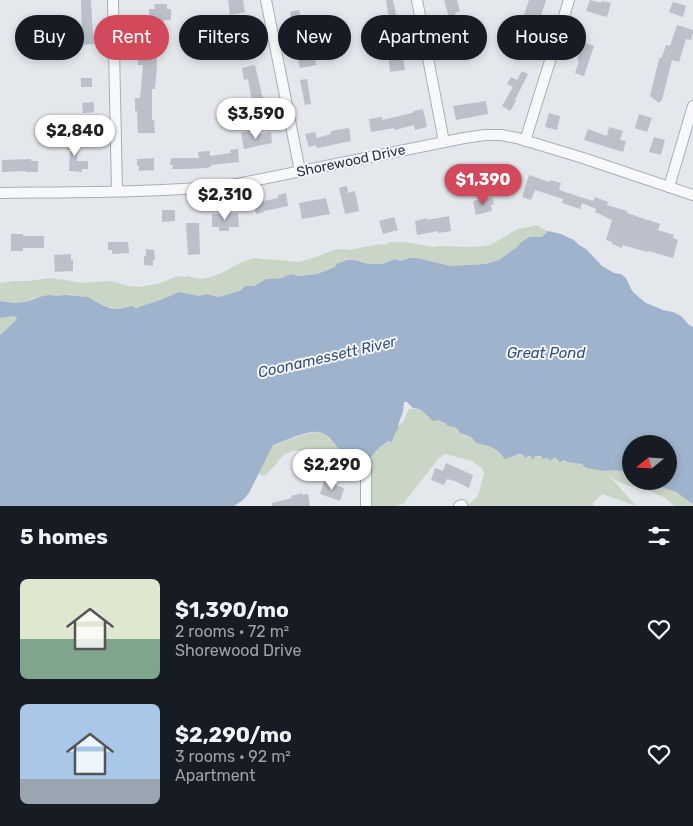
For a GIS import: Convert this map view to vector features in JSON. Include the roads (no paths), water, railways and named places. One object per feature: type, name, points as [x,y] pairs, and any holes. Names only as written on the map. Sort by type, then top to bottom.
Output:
[{"type":"street","points":[[113,0],[117,191]]},
{"type":"street","points":[[266,0],[300,172]]},
{"type":"street","points":[[417,0],[444,142]]},
{"type":"street","points":[[525,140],[569,0]]},
{"type":"street","points":[[669,187],[693,106]]},
{"type":"street","name":"Shorewood Drive","points":[[0,193],[198,188],[300,172],[444,142],[485,135],[501,135],[525,140],[583,158],[693,195]]},
{"type":"street","points":[[366,462],[366,506]]},
{"type":"water","name":"Great Pond","points":[[548,231],[574,240],[586,249],[602,266],[626,278],[634,293],[646,303],[681,316],[693,327],[693,504],[670,490],[678,490],[678,435],[622,435],[622,472],[604,471],[586,468],[582,464],[564,460],[560,462],[555,457],[550,461],[548,458],[543,459],[541,456],[535,456],[533,460],[531,456],[525,458],[519,454],[505,459],[492,448],[476,443],[471,437],[460,433],[452,426],[448,426],[438,420],[433,421],[420,409],[413,408],[407,402],[404,402],[398,429],[391,442],[388,441],[371,457],[364,460],[348,457],[329,437],[319,432],[302,434],[273,445],[249,493],[234,506],[0,506],[0,335],[17,318],[14,316],[0,318],[0,301],[25,302],[43,296],[65,295],[88,297],[110,308],[118,309],[132,306],[136,308],[179,292],[218,297],[240,291],[245,286],[254,286],[266,279],[281,278],[291,274],[299,276],[317,274],[347,260],[368,264],[382,264],[395,259],[401,261],[417,258],[451,266],[485,264],[499,260],[530,237],[542,237]]},
{"type":"water label","name":"Coonamessett River","points":[[327,357]]}]
